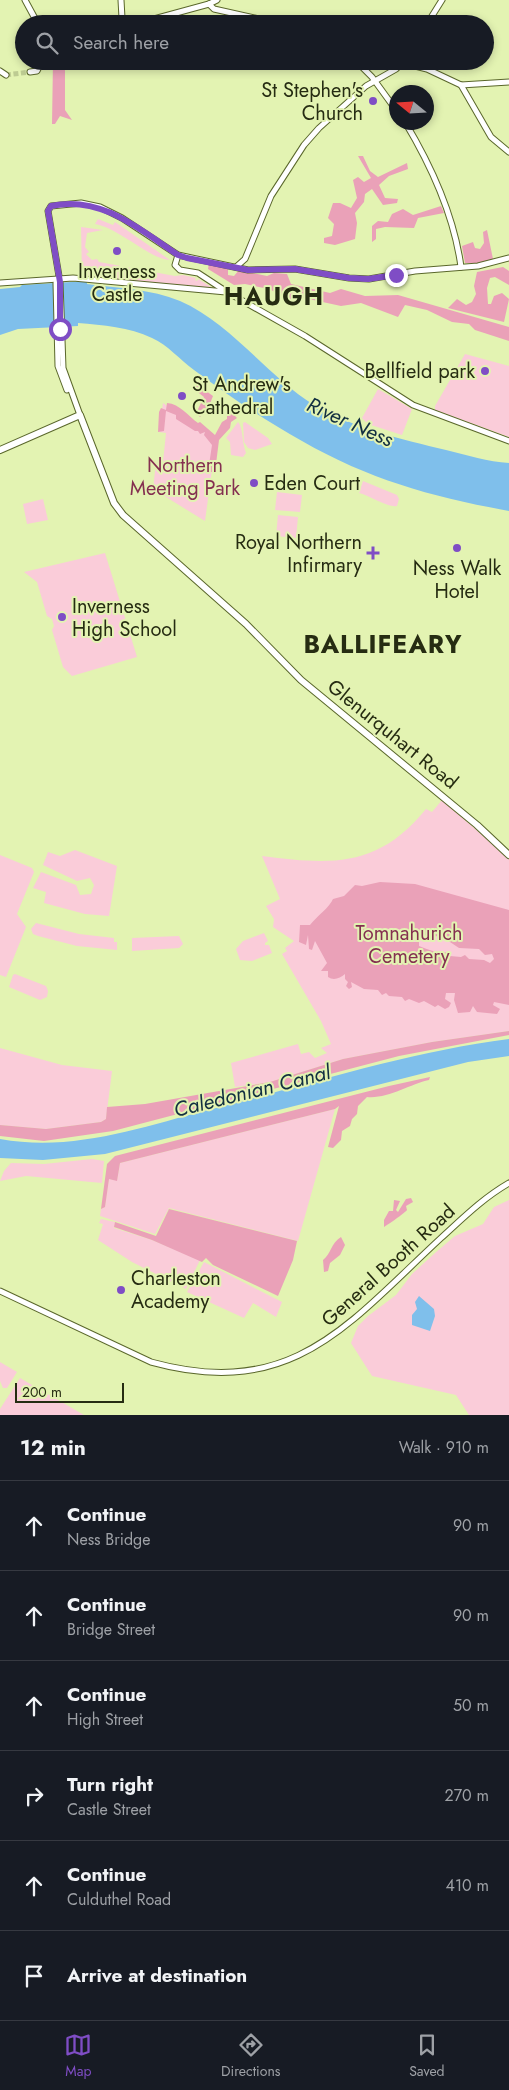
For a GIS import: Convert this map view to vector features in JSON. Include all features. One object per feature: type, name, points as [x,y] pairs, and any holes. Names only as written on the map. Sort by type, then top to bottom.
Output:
[{"type":"highway","points":[[0,450],[80,414]]},
{"type":"highway","name":"Glenurquhart Road","points":[[80,414],[114,503],[124,516],[246,624],[306,684],[477,825],[509,855]]},
{"type":"main road","points":[[25,0],[33,15]]},
{"type":"main road","points":[[121,0],[122,15]]},
{"type":"main road","points":[[169,15],[217,0]]},
{"type":"main road","points":[[433,15],[442,0]]},
{"type":"main road","points":[[209,4],[214,9],[241,15]]},
{"type":"main road","points":[[30,72],[38,70]]},
{"type":"main road","points":[[365,70],[375,80],[389,100]]},
{"type":"main road","points":[[236,267],[245,259],[271,196],[295,158],[318,128],[375,80],[391,70]]},
{"type":"main road","points":[[429,70],[461,85],[509,82]]},
{"type":"main road","points":[[0,71],[3,75]]},
{"type":"main road","points":[[461,85],[491,137],[509,152]]},
{"type":"main road","points":[[409,130],[423,151],[444,200],[453,224],[461,267]]},
{"type":"main road","points":[[80,414],[62,380],[60,366],[58,281],[48,211],[51,206],[87,204],[100,207],[122,218],[178,255],[262,271],[295,269],[349,278],[368,279],[415,271],[494,263],[509,258]]},
{"type":"main road","points":[[178,255],[175,264],[178,269],[198,273],[413,405],[509,441]]},
{"type":"main road","points":[[0,283],[58,281],[227,292]]},
{"type":"main road","name":"General Booth Road","points":[[0,1291],[152,1362],[187,1370],[211,1372],[255,1369],[306,1352],[341,1331],[480,1202],[509,1183]]},
{"type":"green space","points":[[53,70],[65,70],[65,110],[72,120],[60,116],[55,124],[52,124]]},
{"type":"green space","points":[[358,156],[363,156],[370,171],[378,177],[407,163],[408,169],[389,176],[379,185],[385,198],[398,199],[397,203],[383,205],[372,189],[365,194],[364,202],[355,213],[357,223],[355,239],[335,245],[324,243],[324,238],[332,236],[334,224],[328,218],[333,203],[340,203],[351,208],[357,198],[353,180],[358,177],[364,182],[371,178]]},
{"type":"green space","points":[[441,206],[444,213],[418,218],[414,228],[385,227],[376,229],[376,239],[372,242],[372,226],[378,221],[388,222],[392,214],[403,209],[413,215]]},
{"type":"green space","points":[[98,219],[113,225],[115,222],[170,260],[162,259],[114,231],[95,224]]},
{"type":"green space","points":[[81,227],[103,230],[87,233],[85,247],[89,252],[86,254],[92,260],[97,259],[99,262],[196,278],[195,280],[197,281],[198,279],[213,288],[212,290],[100,279],[82,275]]},
{"type":"green space","points":[[487,230],[493,259],[480,263],[465,263],[462,246],[473,242],[475,248],[480,249],[484,243],[483,232]]},
{"type":"green space","points":[[209,263],[228,267],[228,275],[234,276],[239,270],[267,276],[274,273],[287,274],[291,284],[330,293],[341,289],[365,296],[398,295],[509,327],[509,341],[475,330],[469,324],[452,322],[427,310],[405,305],[398,317],[361,303],[341,306],[304,298],[291,300],[269,289],[245,284],[234,285],[208,269]]},
{"type":"green space","points":[[503,267],[509,271],[509,285],[495,277],[490,278],[487,288],[488,304],[491,304],[494,296],[502,293],[509,299],[504,322],[448,308],[457,299],[466,305],[472,302],[476,294],[474,286],[477,272]]},
{"type":"green space","name":"Bellfield park","points":[[465,354],[509,366],[509,437],[435,410],[435,406]]},
{"type":"green space","points":[[195,383],[213,396],[209,406],[200,417],[196,413],[204,397],[195,390]]},
{"type":"green space","points":[[378,389],[412,409],[402,435],[368,424],[362,418]]},
{"type":"green space","name":"Northern Meeting Park","points":[[163,403],[216,440],[205,521],[153,489],[156,462],[163,462],[166,433],[159,432]]},
{"type":"green space","points":[[167,403],[180,408],[215,435],[222,422],[227,419],[227,411],[230,408],[234,409],[233,414],[237,418],[231,422],[230,428],[219,440],[215,472],[210,472],[209,465],[212,445],[204,435],[205,432],[200,434],[176,419],[176,415],[166,411],[164,431],[158,432],[159,412],[161,408],[166,410]]},
{"type":"green space","points":[[238,422],[246,453],[243,457],[231,455],[230,442],[226,438]]},
{"type":"green space","points":[[245,422],[268,438],[272,444],[255,450],[248,448],[244,442],[243,423]]},
{"type":"green space","points":[[363,481],[397,495],[399,499],[397,506],[389,505],[359,493]]},
{"type":"green space","points":[[277,492],[302,495],[300,512],[275,510]]},
{"type":"green space","points":[[43,499],[48,520],[27,524],[23,504]]},
{"type":"green space","points":[[278,515],[298,517],[296,538],[276,536]]},
{"type":"green space","points":[[105,553],[137,657],[72,676],[63,667],[52,630],[54,626],[52,619],[47,616],[37,582],[24,572]]},
{"type":"green space","name":"Tomnahurich Cemetery","points":[[442,800],[509,858],[509,1031],[432,1042],[343,1059],[270,1082],[235,1087],[231,1063],[298,1044],[301,1054],[309,1052],[315,1058],[327,1053],[321,1048],[331,1044],[321,1021],[282,954],[287,951],[285,948],[294,941],[273,927],[274,919],[266,906],[280,899],[262,856],[310,861],[332,861],[352,858],[371,852],[390,842],[408,828],[426,809],[432,812]]},
{"type":"green space","points":[[75,850],[117,866],[109,916],[85,914],[44,903],[46,892],[33,888],[41,872],[76,885],[80,895],[91,894],[94,885],[90,878],[77,881],[43,865],[48,852],[60,856]]},
{"type":"green space","points":[[0,855],[32,868],[34,872],[17,914],[26,927],[6,977],[0,975]]},
{"type":"green space","points":[[380,882],[415,884],[509,910],[509,1005],[494,1002],[493,1005],[500,1009],[497,1014],[477,1012],[473,1006],[470,1012],[458,1013],[454,1000],[455,993],[446,993],[445,999],[451,1003],[445,1009],[438,1005],[435,1007],[424,1001],[419,1003],[409,999],[405,1001],[402,997],[389,996],[386,993],[382,995],[378,990],[364,989],[351,982],[352,987],[349,989],[346,986],[348,982],[345,979],[345,974],[332,979],[328,977],[328,971],[321,971],[327,963],[315,941],[312,950],[309,949],[308,935],[306,945],[299,942],[300,925],[310,925],[333,899],[344,896],[355,885],[362,886]],"holes":[[[379,928],[397,929],[428,936],[446,935],[447,940],[459,948],[479,949],[485,955],[492,954],[494,959],[490,963],[484,960],[469,959],[465,955],[461,957],[450,956],[447,952],[430,950],[419,946],[419,942],[410,942],[403,938],[391,942],[382,937]]]},
{"type":"green space","points":[[36,923],[79,934],[114,938],[114,942],[117,942],[117,950],[77,946],[38,936],[33,934],[31,929]]},
{"type":"green space","points":[[264,933],[268,941],[265,945],[269,945],[272,953],[252,961],[240,960],[236,949],[243,941]]},
{"type":"green space","points":[[179,936],[183,944],[179,948],[132,951],[132,938]]},
{"type":"green space","points":[[15,974],[46,986],[48,991],[47,997],[40,1000],[9,987]]},
{"type":"green space","points":[[509,1031],[509,1035],[399,1056],[113,1131],[44,1141],[0,1136],[0,1125],[46,1129],[101,1122],[106,1119],[107,1107],[145,1104],[270,1082],[343,1059],[432,1042]]},
{"type":"green space","points":[[0,1048],[62,1065],[112,1071],[106,1119],[101,1122],[46,1129],[0,1125]]},
{"type":"green space","points":[[430,1077],[429,1080],[391,1094],[367,1097],[358,1106],[357,1114],[352,1119],[350,1126],[342,1131],[341,1140],[333,1148],[328,1147],[339,1106],[335,1109],[120,1163],[117,1181],[109,1179],[105,1207],[101,1209],[107,1164],[115,1156]]},
{"type":"green space","points":[[335,1109],[298,1241],[169,1208],[155,1234],[100,1216],[101,1209],[105,1207],[109,1179],[117,1180],[120,1163]]},
{"type":"green space","points":[[92,1159],[104,1161],[102,1183],[26,1176],[0,1181],[4,1171],[11,1163],[44,1164]]},
{"type":"green space","points":[[411,1198],[413,1202],[406,1206],[407,1210],[384,1227],[384,1220],[389,1211],[393,1211],[394,1200],[400,1201],[396,1210],[398,1212],[406,1199]]},
{"type":"green space","points":[[509,1200],[509,1415],[469,1415],[456,1395],[372,1376],[351,1343],[358,1326],[396,1295],[412,1274],[455,1236],[483,1224],[494,1207]]},
{"type":"green space","points":[[169,1209],[297,1241],[293,1260],[278,1296],[213,1265],[206,1258],[202,1262],[152,1240],[114,1227],[115,1222],[156,1236]]},
{"type":"green space","points":[[101,1219],[115,1222],[114,1228],[152,1240],[200,1260],[186,1289],[132,1262],[98,1240],[103,1224],[99,1223]]},
{"type":"green space","points":[[341,1237],[345,1245],[340,1255],[330,1263],[328,1271],[324,1272],[323,1260],[335,1242]]},
{"type":"green space","points":[[204,1262],[282,1302],[276,1317],[253,1303],[244,1318],[187,1292]]},
{"type":"green space","points":[[0,1362],[17,1372],[7,1388],[3,1388],[0,1381]]},
{"type":"green space","points":[[20,1378],[84,1415],[0,1415],[0,1409]]},
{"type":"water","points":[[87,281],[87,284],[158,294],[180,301],[216,322],[297,393],[314,405],[346,421],[412,442],[485,460],[509,463],[509,511],[454,500],[402,485],[377,477],[327,455],[247,407],[194,370],[158,341],[143,334],[116,327],[78,323],[78,326],[18,329],[0,335],[0,289],[20,287],[22,285]]},
{"type":"water","points":[[509,1039],[509,1056],[468,1062],[105,1154],[43,1160],[0,1158],[0,1139],[53,1142],[79,1140],[131,1131],[357,1070],[433,1052]]},
{"type":"water","points":[[419,1296],[434,1309],[435,1316],[430,1331],[412,1325],[412,1315],[417,1309],[415,1302]]},
{"type":"tunnel","points":[[6,75],[30,72]]},
{"type":"place","name":"St Stephen's Church","points":[[373,101]]},
{"type":"place","name":"Inverness Castle","points":[[117,251]]},
{"type":"place","name":"Bellfield park","points":[[485,371]]},
{"type":"place","name":"St Andrew's Cathedral","points":[[182,396]]},
{"type":"place","name":"Eden Court","points":[[254,483]]},
{"type":"place","name":"Ness Walk Hotel","points":[[457,548]]},
{"type":"place","name":"Royal Northern Infirmary","points":[[373,553]]},
{"type":"place","name":"Inverness High School","points":[[62,617]]},
{"type":"place","name":"Charleston Academy","points":[[121,1290]]},
{"type":"district","name":"HAUGH","points":[[274,296]]},
{"type":"district","name":"BALLIFEARY","points":[[383,644]]},
{"type":"route","points":[[60,329],[60,282],[48,211],[49,207],[62,204],[87,204],[106,210],[122,218],[178,255],[187,258],[248,270],[275,271],[295,269],[337,277],[368,279],[396,275]]},
{"type":"water label","name":"River Ness","points":[[350,422]]},
{"type":"water label","name":"Caledonian Canal","points":[[252,1091]]}]
